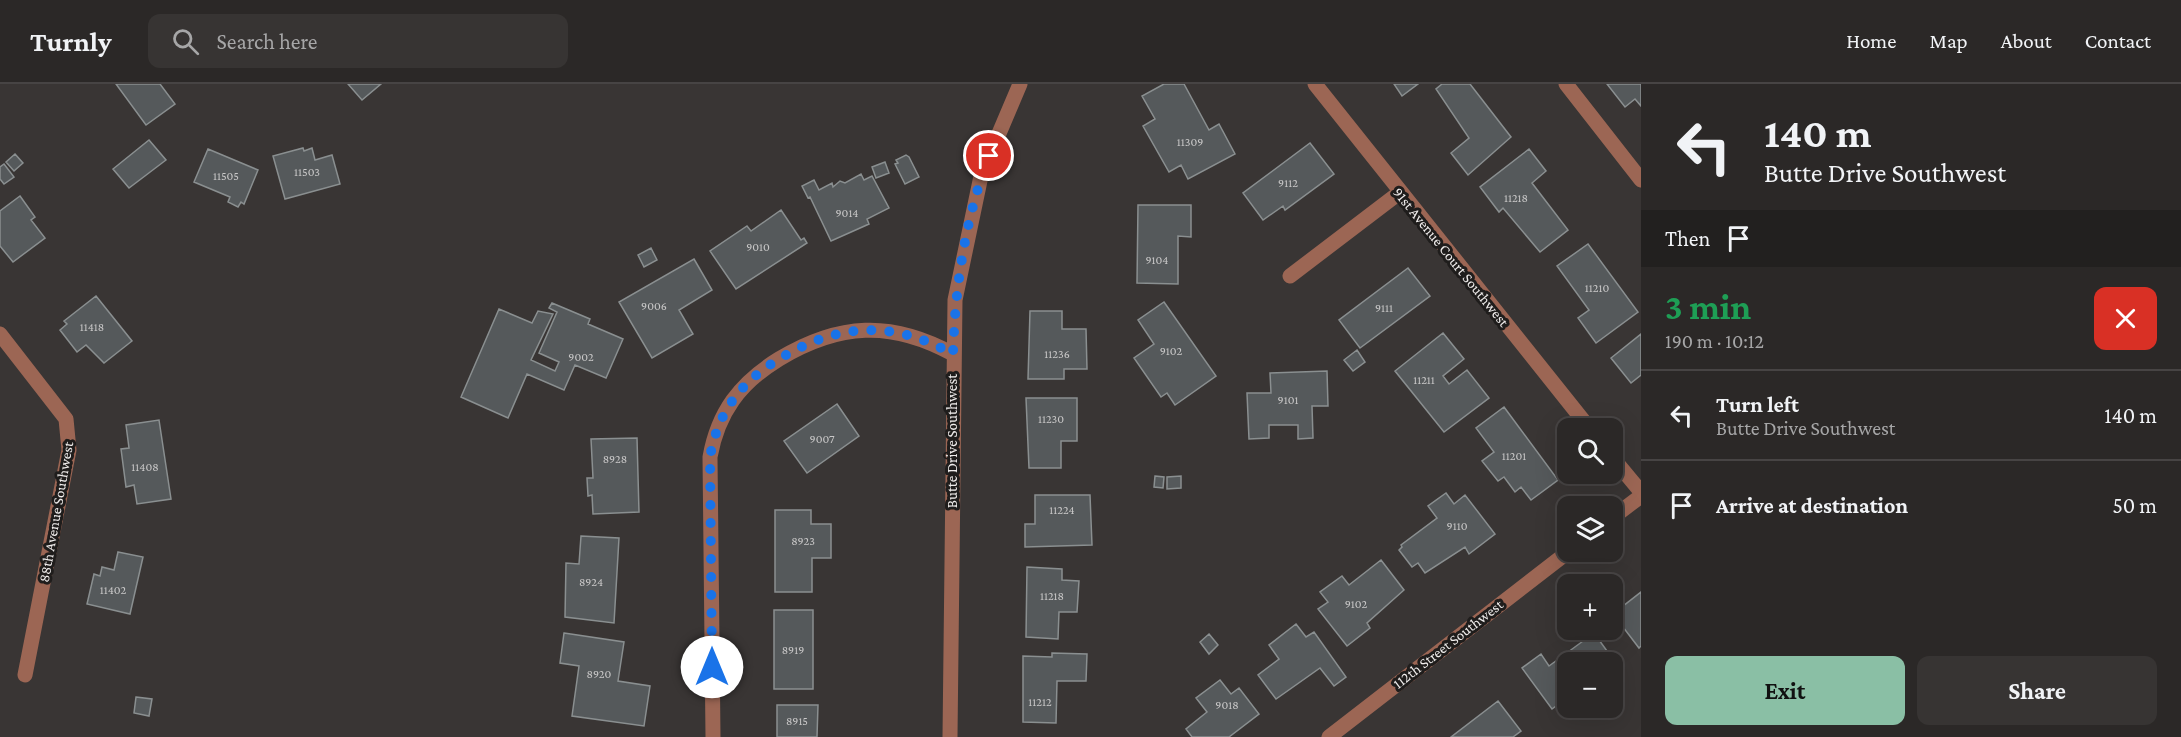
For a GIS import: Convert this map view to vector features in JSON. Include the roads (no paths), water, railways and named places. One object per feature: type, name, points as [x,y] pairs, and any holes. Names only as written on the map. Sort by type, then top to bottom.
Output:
[{"type":"street","name":"Butte Drive Southwest","points":[[950,737],[955,300],[976,198],[996,136],[1020,84]]},
{"type":"street","name":"91st Avenue Court Southwest","points":[[1315,84],[1399,193],[1581,418]]},
{"type":"street","points":[[1566,84],[1641,180]]},
{"type":"street","points":[[1290,276],[1399,193]]},
{"type":"street","points":[[713,737],[710,457],[714,437],[725,409],[743,385],[758,372],[803,345],[834,334],[859,330],[885,330],[921,339],[953,354]]},
{"type":"street","name":"88th Avenue Southwest","points":[[0,334],[66,419],[69,435],[62,495],[25,675]]},
{"type":"street","points":[[1623,471],[1641,494],[1623,509]]},
{"type":"street","name":"112th Street Southwest","points":[[1329,737],[1557,561]]}]
